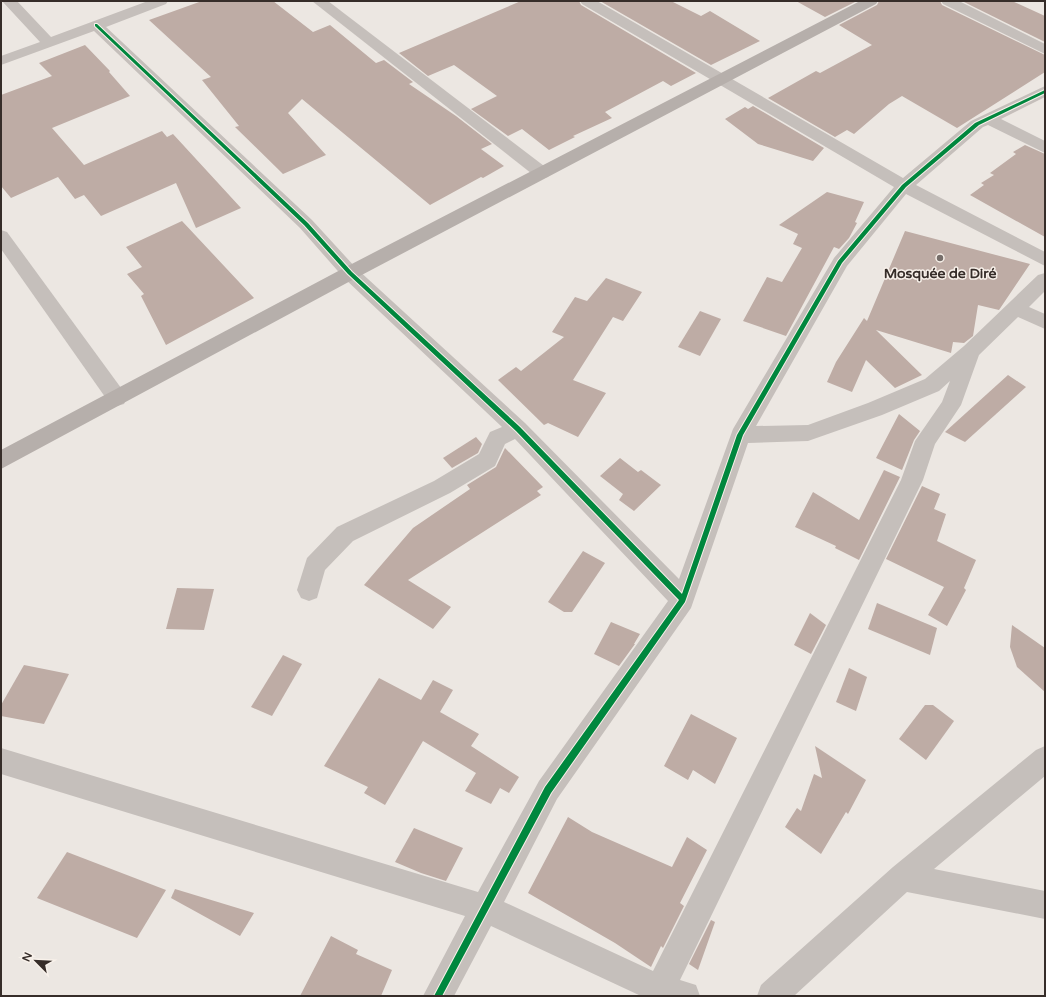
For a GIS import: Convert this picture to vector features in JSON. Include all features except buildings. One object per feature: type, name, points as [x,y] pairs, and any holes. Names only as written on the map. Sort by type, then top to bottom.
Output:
[{"type":"main road","points":[[1,460],[350,273],[871,1]]},
{"type":"street","points":[[9,1],[49,43]]},
{"type":"street","points":[[1,61],[161,1]]},
{"type":"street","points":[[319,1],[542,173]]},
{"type":"street","points":[[587,1],[904,186],[1045,260]]},
{"type":"street","points":[[948,1],[1045,50]]},
{"type":"street","points":[[96,25],[306,224],[350,273],[518,429],[683,600]]},
{"type":"street","points":[[438,996],[548,790],[683,600],[740,435],[840,262],[904,186],[977,124],[1045,91]]},
{"type":"street","points":[[987,118],[1045,148]]},
{"type":"street","points":[[1,236],[117,398]]},
{"type":"street","points":[[740,435],[808,433],[875,409],[932,384],[971,351],[1045,280]]},
{"type":"street","points":[[1015,308],[1045,322]]},
{"type":"street","points":[[1,761],[485,908],[667,994],[912,480],[926,441],[951,405],[971,351]]},
{"type":"street","points":[[309,590],[315,565],[345,534],[442,487],[487,460],[497,438],[518,429]]},
{"type":"street","points":[[772,996],[903,877],[1045,759]]},
{"type":"street","points":[[903,877],[1045,905]]},
{"type":"cycle path","points":[[96,25],[306,224],[350,273],[518,429],[683,600]]},
{"type":"cycle path","points":[[438,996],[548,790],[683,600],[740,435],[840,262],[904,186],[977,124],[1045,91]]},
{"type":"place","name":"Mosquée de Diré","points":[[940,258]]}]
